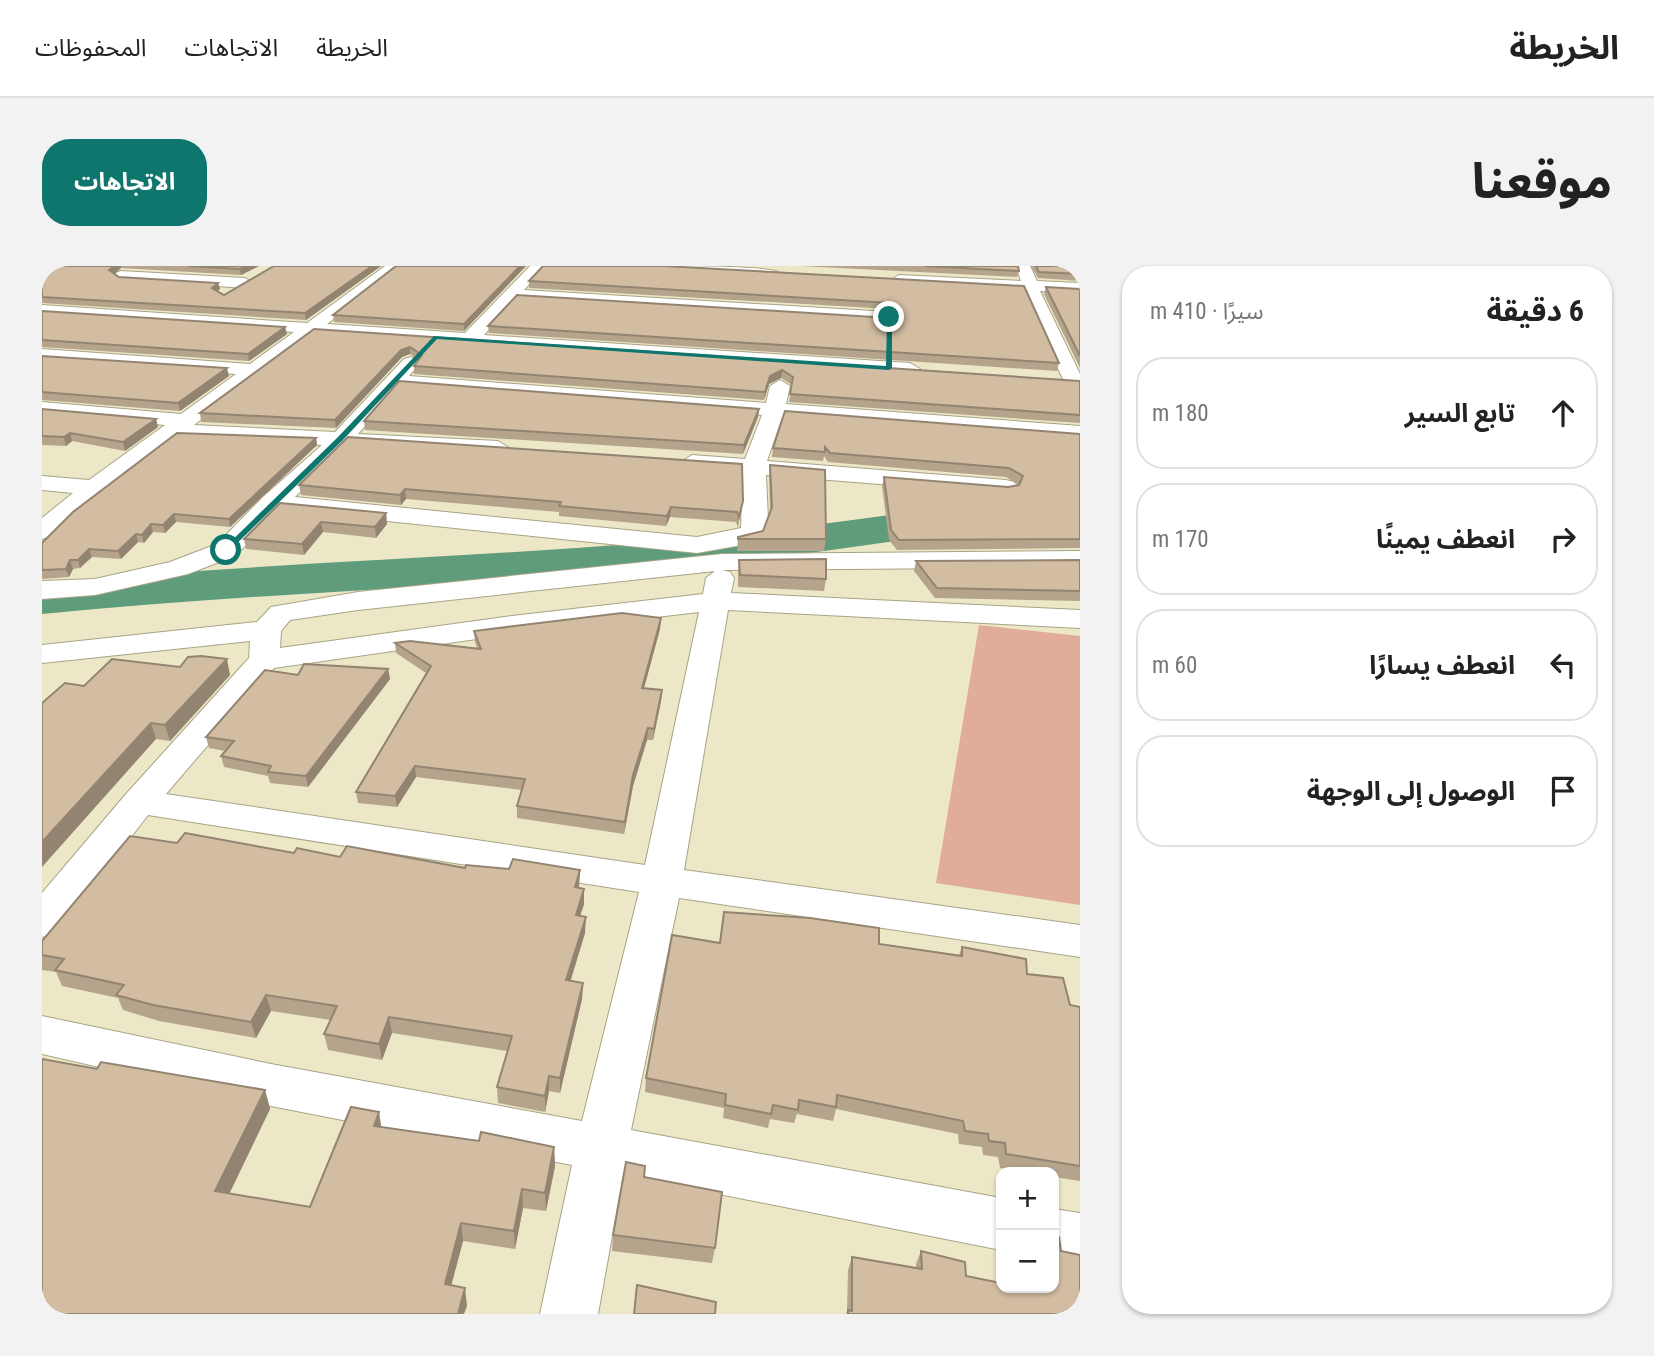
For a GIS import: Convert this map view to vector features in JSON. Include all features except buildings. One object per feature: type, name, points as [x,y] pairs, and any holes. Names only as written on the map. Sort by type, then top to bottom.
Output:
[{"type":"street","points":[[140,266],[115,279],[250,280],[182,319]]},
{"type":"street","points":[[42,531],[94,488],[395,266]]},
{"type":"street","points":[[470,339],[538,266]]},
{"type":"street","points":[[664,266],[789,273]]},
{"type":"street","points":[[1023,266],[1028,285],[1046,326],[1077,381]]},
{"type":"street","points":[[512,294],[724,313],[1028,285],[1080,288]]},
{"type":"street","points":[[44,311],[85,293]]},
{"type":"street","points":[[44,311],[470,339],[715,350],[784,361],[889,362],[929,371]]},
{"type":"street","points":[[1046,326],[1069,328]]},
{"type":"street","points":[[42,590],[95,587],[178,568],[226,550],[272,502],[341,439],[436,337]]},
{"type":"street","points":[[42,355],[254,370]]},
{"type":"street","points":[[272,502],[708,544],[750,536],[756,527],[755,465],[777,409],[784,361]]},
{"type":"street","points":[[1047,379],[1077,381]]},
{"type":"street","points":[[394,381],[1080,433]]},
{"type":"street","points":[[42,408],[180,425],[341,439],[525,450]]},
{"type":"street","points":[[665,461],[755,465],[1006,487]]},
{"type":"street","points":[[42,483],[94,488]]},
{"type":"street","points":[[42,922],[265,645],[281,612],[358,601],[1080,559]]},
{"type":"street","points":[[569,1314],[602,1146],[662,880],[719,582]]},
{"type":"street","points":[[42,654],[150,645],[265,645],[512,625],[719,582],[1080,619]]},
{"type":"street","points":[[139,802],[393,842],[1080,941]]},
{"type":"street","points":[[42,1035],[271,1085],[996,1223]]},
{"type":"street","points":[[1059,1235],[1080,1240]]},
{"type":"shaded area","points":[[979,625],[1080,636],[1080,905],[936,883]]},
{"type":"waterway","points":[[42,599],[192,585],[699,552],[862,532],[1080,500]]},
{"type":"route","points":[[226,550],[272,502],[341,439],[436,337],[889,368],[889,317]]}]
